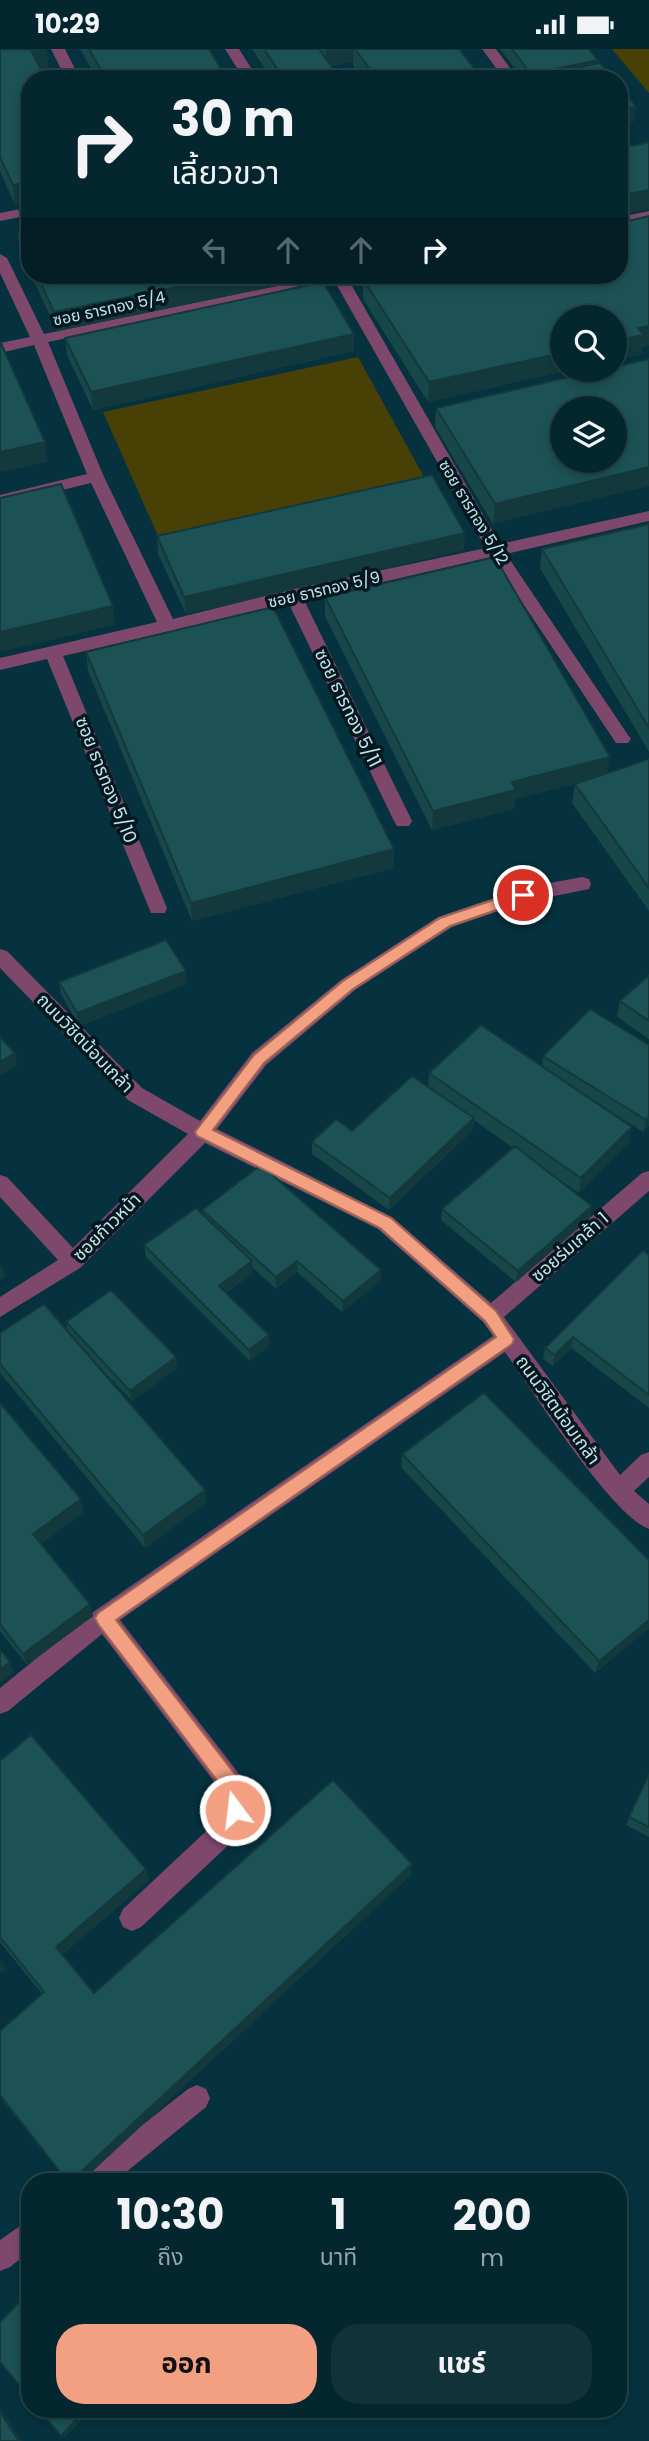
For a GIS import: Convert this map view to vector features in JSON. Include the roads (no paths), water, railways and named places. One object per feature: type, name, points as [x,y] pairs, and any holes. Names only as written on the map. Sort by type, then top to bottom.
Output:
[{"type":"street","points":[[58,49],[68,70]]},
{"type":"street","points":[[232,49],[245,70]]},
{"type":"street","points":[[489,49],[504,70]]},
{"type":"street","points":[[0,217],[21,213]]},
{"type":"street","points":[[628,219],[649,215]]},
{"type":"street","points":[[0,258],[40,341],[96,477],[167,625]]},
{"type":"street","name":"ซอย ธารทอง 5/4","points":[[0,348],[306,284]]},
{"type":"street","name":"ซอย ธารทอง 5/12","points":[[348,284],[424,416],[496,551],[622,739]]},
{"type":"street","points":[[0,500],[96,477]]},
{"type":"street","name":"ซอย ธารทอง 5/9","points":[[0,664],[649,516]]},
{"type":"street","name":"ซอย ธารทอง 5/11","points":[[293,596],[403,821]]},
{"type":"street","name":"ซอย ธารทอง 5/10","points":[[53,652],[158,908]]},
{"type":"street","name":"ซอยก้าวหน้า","points":[[0,1308],[73,1262],[203,1132],[259,1059],[348,985],[445,922],[523,895],[582,884]]},
{"type":"street","name":"ถนนวิชิตน้อมเกล้า","points":[[0,956],[135,1094],[203,1132],[385,1223],[491,1316],[618,1491],[649,1519]]},
{"type":"street","name":"ซอยร่มเกล้า 1","points":[[491,1316],[649,1179]]},
{"type":"street","points":[[0,1183],[73,1262]]},
{"type":"street","points":[[0,1703],[104,1618],[506,1339]]},
{"type":"street","points":[[618,1491],[649,1462]]},
{"type":"street","points":[[104,1618],[231,1783],[235,1810],[226,1830],[132,1918]]},
{"type":"street","points":[[104,2173],[197,2098]]},
{"type":"street","points":[[0,2257],[21,2240]]}]
